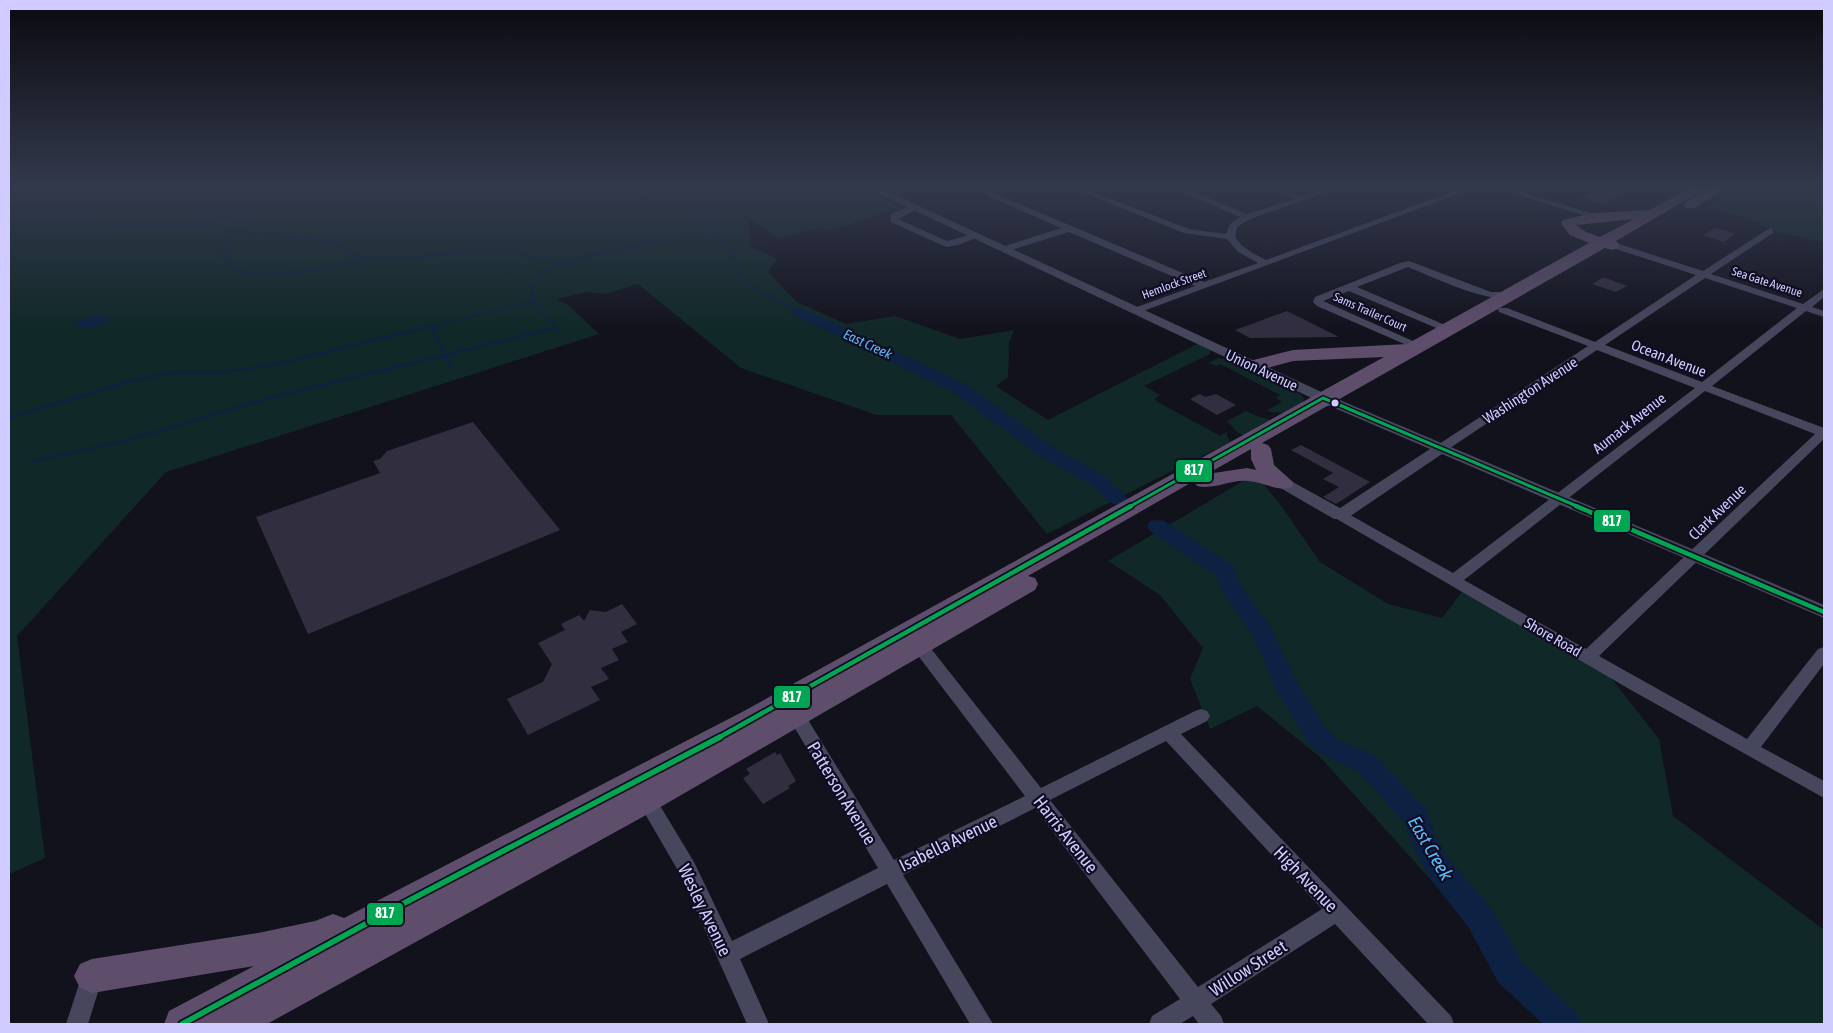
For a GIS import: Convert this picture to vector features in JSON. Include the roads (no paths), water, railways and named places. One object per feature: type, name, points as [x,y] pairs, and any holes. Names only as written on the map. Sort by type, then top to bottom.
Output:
[{"type":"highway","points":[[1584,235],[1610,244]]},
{"type":"highway","points":[[1610,244],[1623,235]]},
{"type":"highway","points":[[182,1024],[393,909],[754,719],[1332,402],[1626,235]]},
{"type":"highway","points":[[231,1024],[646,800],[1150,515],[1261,449],[1418,347],[1448,330],[1506,303]]},
{"type":"highway","points":[[1253,366],[1272,358],[1288,355],[1365,353],[1418,347]]},
{"type":"highway","points":[[1261,449],[1260,457],[1263,467],[1283,483]]},
{"type":"highway","points":[[1205,481],[1246,474],[1283,483]]},
{"type":"highway","points":[[92,976],[258,949],[317,936],[393,909]]},
{"type":"street","points":[[927,235],[946,244],[976,236]]},
{"type":"street","points":[[1005,249],[1048,235]]},
{"type":"street","points":[[1087,235],[1206,286]]},
{"type":"street","points":[[1213,235],[1230,237],[1240,249],[1265,263]]},
{"type":"street","name":"Hemlock Street","points":[[1138,310],[1340,235]]},
{"type":"street","name":"Washington Avenue","points":[[1340,515],[1764,235]]},
{"type":"street","name":"Union Avenue","points":[[976,236],[1332,402],[1824,612]]},
{"type":"street","name":"Sea Gate Avenue","points":[[1610,244],[1824,314]]},
{"type":"street","name":"Sams Trailer Court","points":[[1418,347],[1318,302],[1318,299],[1409,264],[1506,303]]},
{"type":"street","name":"Sams Trailer Court","points":[[1349,286],[1448,330]]},
{"type":"street","name":"Aumack Avenue","points":[[1454,580],[1561,499],[1824,292]]},
{"type":"street","name":"Ocean Avenue","points":[[1506,303],[1597,346],[1824,433]]},
{"type":"street","name":"Clark Avenue","points":[[1588,657],[1824,433]]},
{"type":"street","name":"Shore Road","points":[[1283,483],[1824,790]]},
{"type":"street","name":"Harris Avenue","points":[[919,645],[1213,1024]]},
{"type":"street","points":[[1750,748],[1824,653]]},
{"type":"street","name":"Patterson Avenue","points":[[796,715],[982,1024]]},
{"type":"street","name":"Isabella Avenue","points":[[727,954],[1201,716]]},
{"type":"street","name":"High Avenue","points":[[1170,733],[1443,1024]]},
{"type":"street","name":"Wesley Avenue","points":[[646,800],[687,868],[758,1024]]},
{"type":"street","name":"Willow Street","points":[[1160,1024],[1337,911]]},
{"type":"street","points":[[77,1024],[92,976]]},
{"type":"water","points":[[99,316],[107,317],[110,320],[103,325],[93,327],[74,325],[83,319]]},
{"type":"waterway","points":[[230,235],[224,246],[223,256],[230,266],[241,271],[256,274],[295,272],[365,259]]},
{"type":"waterway","points":[[275,235],[322,240],[340,246],[350,254],[368,259],[413,258],[463,251],[500,249],[512,251],[537,260],[566,263]]},
{"type":"waterway","points":[[566,263],[591,255],[680,236],[717,237]]},
{"type":"waterway","name":"East Creek","points":[[717,237],[729,248],[740,273],[747,282],[760,292],[798,312]]},
{"type":"waterway","points":[[534,301],[532,286],[540,274],[566,263]]},
{"type":"waterway","points":[[426,328],[534,301]]},
{"type":"waterway","points":[[445,355],[555,328],[534,301]]},
{"type":"waterway","name":"East Creek","points":[[798,312],[958,387],[1044,450],[1097,480],[1118,499]]},
{"type":"waterway","points":[[9,418],[131,381],[169,373],[226,372],[283,363],[431,326]]},
{"type":"waterway","points":[[554,326],[560,334]]},
{"type":"waterway","points":[[432,328],[445,355]]},
{"type":"waterway","points":[[30,462],[129,440],[258,401],[445,355]]},
{"type":"waterway","points":[[445,355],[452,369]]},
{"type":"waterway","name":"East Creek","points":[[1157,526],[1225,571],[1231,588],[1262,632],[1290,692],[1317,735],[1324,743],[1336,750],[1366,763],[1416,817],[1425,842],[1439,868],[1480,918],[1509,971],[1566,1024]]}]
